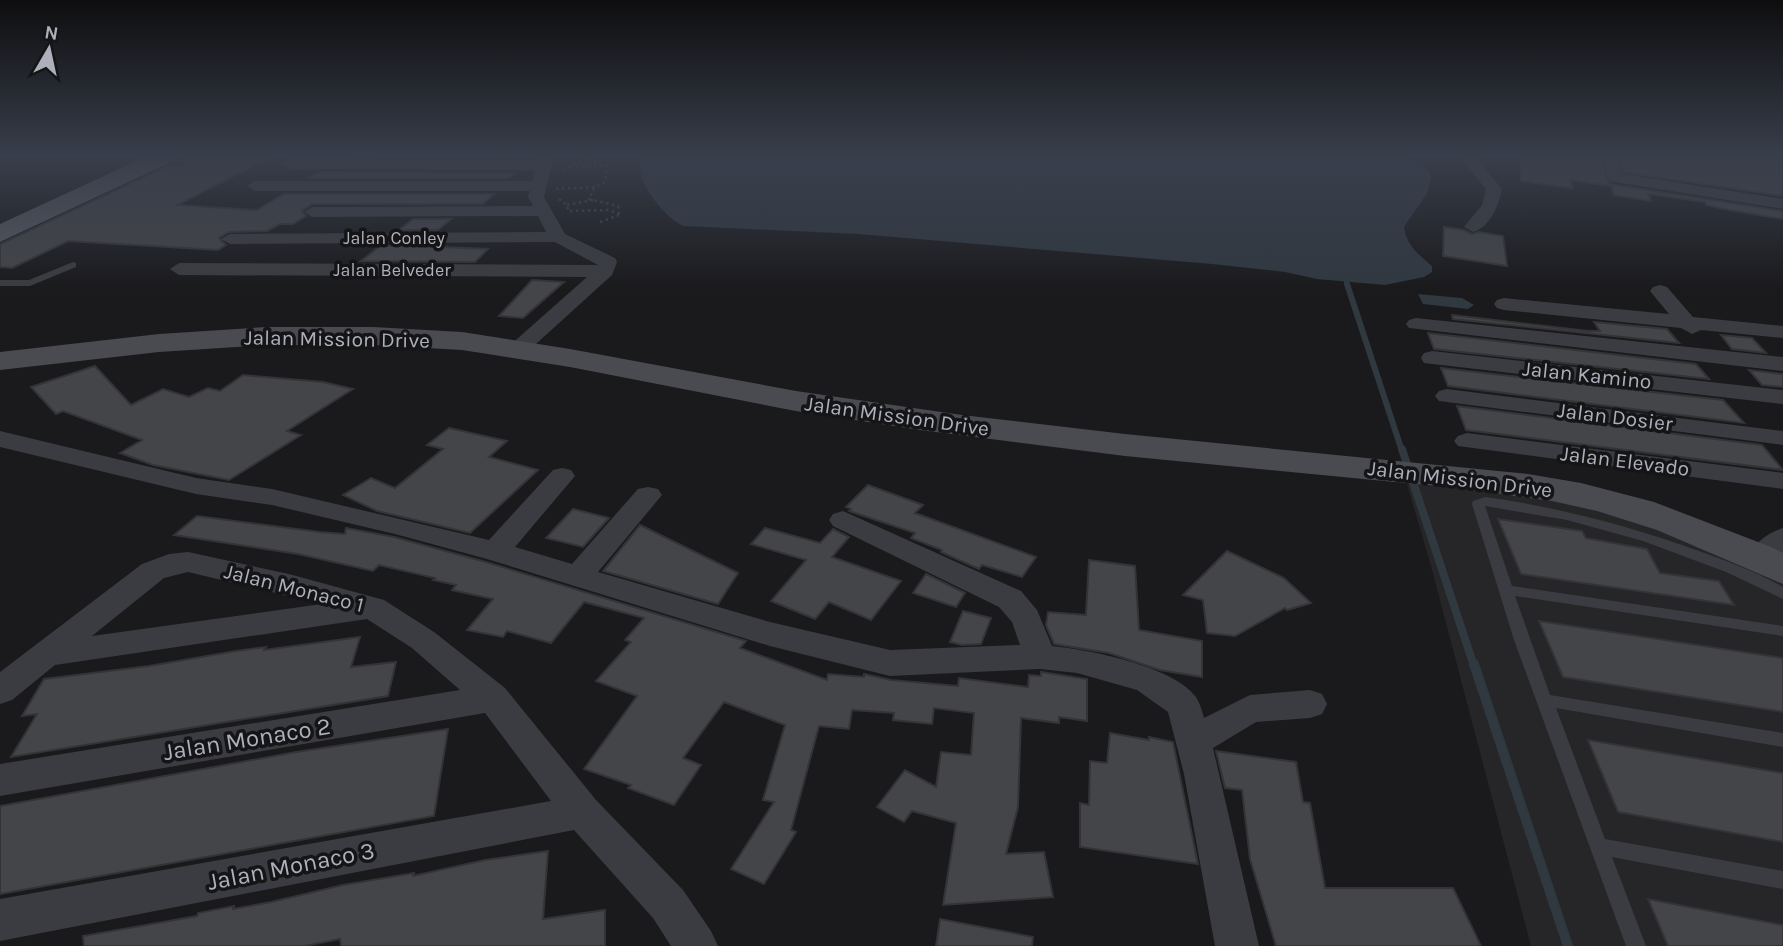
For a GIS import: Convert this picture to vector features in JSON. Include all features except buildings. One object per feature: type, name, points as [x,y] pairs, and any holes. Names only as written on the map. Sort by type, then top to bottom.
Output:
[{"type":"main road","points":[[0,234],[67,202]]},
{"type":"street","points":[[518,348],[606,271],[608,262],[558,237],[539,202]]},
{"type":"street","points":[[1473,227],[1491,202]]},
{"type":"street","points":[[312,212],[543,211]]},
{"type":"street","name":"Jalan Conley","points":[[230,239],[558,237]]},
{"type":"street","name":"Jalan Belveder","points":[[179,269],[606,271]]},
{"type":"street","points":[[1660,291],[1743,393],[1783,437]]},
{"type":"street","points":[[1504,304],[1783,332]]},
{"type":"street","points":[[1416,324],[1783,364]]},
{"type":"street","name":"Jalan Mission Drive","points":[[0,361],[88,349],[236,338],[426,338],[518,348],[800,402],[917,421],[1091,442],[1452,476],[1555,489],[1605,500],[1775,555]]},
{"type":"street","name":"Jalan Kamino","points":[[1432,358],[1783,397]]},
{"type":"street","name":"Jalan Dosier","points":[[1447,396],[1783,437]]},
{"type":"street","points":[[0,439],[197,486],[272,497],[495,551],[770,634],[890,663],[1040,657],[1077,661],[1148,680],[1184,705],[1237,946]]},
{"type":"street","name":"Jalan Elevado","points":[[1468,440],[1783,481]]},
{"type":"street","points":[[495,551],[562,476]]},
{"type":"street","points":[[579,576],[648,495]]},
{"type":"street","points":[[843,520],[1010,598],[1026,618],[1040,657]]},
{"type":"street","name":"Jalan Monaco 1","points":[[47,654],[153,571],[177,563],[188,562],[289,584],[373,608]]},
{"type":"street","points":[[373,608],[422,640],[493,698],[582,812],[668,904],[696,946]]},
{"type":"street","name":"Jalan Monaco 1","points":[[47,654],[373,608]]},
{"type":"street","points":[[0,691],[47,654]]},
{"type":"street","name":"Jalan Monaco 2","points":[[0,780],[493,698]]},
{"type":"street","points":[[1194,741],[1250,709],[1310,704]]},
{"type":"street","name":"Jalan Monaco 3","points":[[0,920],[582,812]]},
{"type":"lane","points":[[0,283],[30,283],[74,265]]},
{"type":"lane","points":[[1636,946],[1544,700],[1478,505],[1485,501],[1536,508],[1654,539],[1724,566],[1783,594]]},
{"type":"lane","points":[[1506,590],[1783,631]]},
{"type":"lane","points":[[1544,700],[1783,740]]},
{"type":"lane","points":[[1598,846],[1783,880]]},
{"type":"path","points":[[564,202],[568,211],[586,214],[600,210],[615,211],[619,214]]},
{"type":"path","points":[[567,205],[582,202]]},
{"type":"path","points":[[602,202],[618,206],[619,214]]},
{"type":"path","points":[[600,210],[608,204]]},
{"type":"path","points":[[600,222],[619,214]]},
{"type":"shaded area","points":[[657,202],[1421,202],[1404,227],[1410,244],[1432,266],[1432,272],[1424,277],[1385,285],[1317,279],[1285,272],[1212,264],[858,234],[684,226]]},
{"type":"shaded area","points":[[1418,294],[1462,298],[1474,305],[1468,309],[1423,304]]},
{"type":"shaded area","points":[[1407,484],[1509,492],[1597,510],[1686,537],[1783,581],[1783,946],[1531,946]]},
{"type":"waterway","points":[[1347,284],[1402,451]]},
{"type":"waterway","points":[[1402,449],[1474,666]]},
{"type":"waterway","points":[[1474,664],[1568,946]]}]
